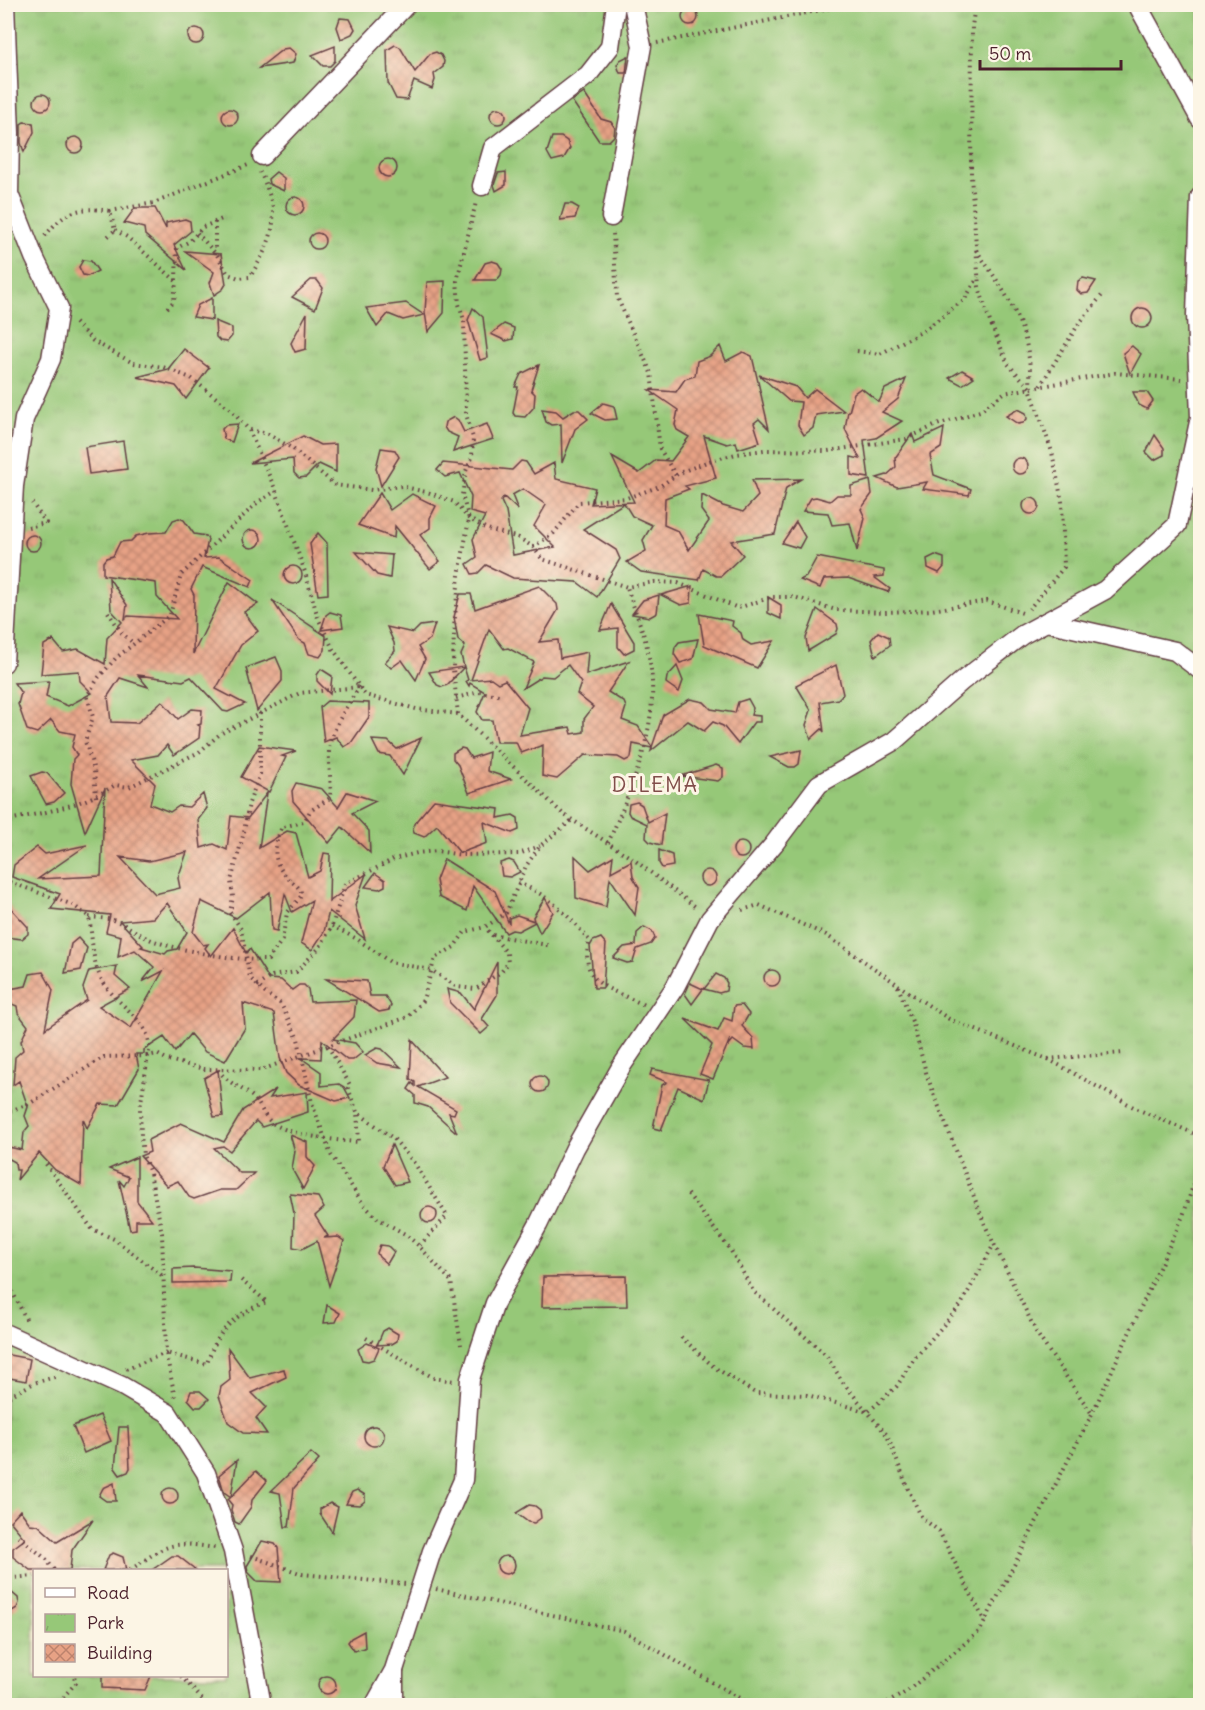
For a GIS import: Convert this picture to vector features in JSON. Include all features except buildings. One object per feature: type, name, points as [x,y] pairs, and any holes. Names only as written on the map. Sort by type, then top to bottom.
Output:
[{"type":"street","points":[[4,663],[14,486],[24,419],[51,359],[59,308],[29,246],[9,194],[10,133],[5,4]]},
{"type":"street","points":[[258,159],[407,4]]},
{"type":"street","points":[[482,186],[492,148],[588,75],[610,47],[616,4]]},
{"type":"street","points":[[612,218],[642,46],[633,4]]},
{"type":"street","points":[[1137,4],[1200,119]]},
{"type":"street","points":[[374,1706],[394,1670],[432,1551],[463,1480],[469,1384],[495,1303],[538,1225],[586,1128],[621,1066],[675,987],[710,919],[774,844],[819,784],[894,741],[962,681],[1022,635],[1105,590],[1177,525],[1200,417],[1197,315],[1200,196]]},
{"type":"street","points":[[1046,622],[1175,651],[1200,670]]},
{"type":"street","points":[[4,1333],[105,1378],[168,1413],[206,1473],[233,1551],[262,1706]]},
{"type":"street","points":[[394,1670],[394,1706]]},
{"type":"path","points":[[642,46],[850,4]]},
{"type":"path","points":[[975,4],[972,27],[971,176],[978,276],[990,322],[1008,364],[1030,388]]},
{"type":"path","points":[[29,246],[46,236],[55,223],[69,213],[86,208],[110,211],[154,202],[258,159],[273,203],[275,221],[265,252],[250,278],[239,278],[228,274],[215,253],[197,233]]},
{"type":"path","points":[[458,714],[453,669],[454,627],[459,575],[469,519],[462,495],[466,471],[472,458],[473,438],[466,414],[464,320],[457,281],[472,211],[482,186]]},
{"type":"path","points":[[110,211],[115,230],[127,237],[176,281]]},
{"type":"path","points":[[612,218],[617,297],[651,373],[660,449],[676,476]]},
{"type":"path","points":[[165,310],[174,301],[177,249],[190,242],[197,233],[222,219]]},
{"type":"path","points":[[215,222],[215,253]]},
{"type":"path","points":[[106,238],[115,230]]},
{"type":"path","points":[[976,250],[1013,304],[1029,353],[1030,388],[1052,452],[1062,502],[1065,536],[1064,567],[1025,615]]},
{"type":"path","points":[[857,351],[880,354],[923,331],[965,299],[978,276]]},
{"type":"path","points":[[1039,386],[1102,294]]},
{"type":"path","points":[[59,308],[93,340],[133,363],[163,367],[191,378],[229,408],[249,430],[276,491],[305,572],[318,618],[333,649],[365,694],[416,709],[458,714],[572,820],[633,859],[710,919]]},
{"type":"path","points":[[533,547],[554,533],[579,502],[627,498],[660,486],[709,461],[764,450],[828,451],[906,439],[934,426],[980,411],[1004,393],[1115,373],[1199,380]]},
{"type":"path","points":[[249,430],[268,434],[294,449],[335,485],[372,490],[401,486],[430,493],[454,502],[469,519],[487,529],[519,538],[533,547],[542,559],[627,587],[654,582],[678,583],[738,608],[772,597],[794,597],[836,610],[885,612],[932,610],[987,601],[1046,622]]},
{"type":"path","points":[[96,797],[94,770],[85,741],[93,717],[87,696],[99,677],[134,644],[170,615],[182,575],[258,502],[276,491]]},
{"type":"path","points":[[608,843],[639,762],[652,711],[650,657],[627,587]]},
{"type":"path","points":[[108,612],[122,633],[134,644]]},
{"type":"path","points":[[4,821],[96,797],[115,785],[129,787],[199,752],[220,734],[300,693],[360,687]]},
{"type":"path","points":[[4,880],[73,905],[89,916],[114,920],[154,941],[181,949],[237,956],[247,961],[268,960],[282,940],[287,913],[302,895],[300,888],[277,865],[274,845],[282,827],[304,822],[310,811],[330,798],[332,777],[329,749],[347,703],[360,687]]},
{"type":"path","points":[[456,698],[479,692],[499,695]]},
{"type":"path","points":[[260,713],[260,774],[249,802],[231,881],[233,897],[230,912],[241,929],[250,978],[281,1004],[304,1055],[312,1102],[331,1155],[364,1205],[377,1218],[419,1246],[451,1281],[463,1351]]},
{"type":"path","points":[[257,986],[272,976],[296,972],[320,947],[332,926],[345,884],[394,859],[437,851],[462,855],[519,854],[540,846],[572,820]]},
{"type":"path","points":[[4,1113],[30,1104],[104,1057],[157,1054],[186,1065],[217,1069],[261,1070],[408,1017],[423,1000],[435,958],[454,947],[465,932],[486,927],[506,913],[518,883],[540,846]]},
{"type":"path","points":[[518,883],[532,888],[558,906],[589,940],[585,957],[590,974],[601,986],[658,1012]]},
{"type":"path","points":[[739,910],[759,905],[826,935],[949,1019],[1047,1059],[1139,1110],[1200,1136]]},
{"type":"path","points":[[89,916],[92,959],[103,983],[149,1034],[140,1109],[141,1135],[143,1155],[150,1173],[162,1233],[165,1353],[175,1397],[172,1419]]},
{"type":"path","points":[[332,926],[357,939],[390,962],[431,970],[457,987],[476,988],[502,971],[508,963],[507,953],[486,927]]},
{"type":"path","points":[[492,935],[552,945]]},
{"type":"path","points":[[897,984],[913,1024],[927,1076],[994,1244],[1037,1334],[1092,1414]]},
{"type":"path","points":[[217,1069],[229,1083],[254,1098],[271,1122],[327,1140],[359,1142],[357,1112],[348,1088],[350,1085],[328,1046]]},
{"type":"path","points":[[1047,1059],[1123,1053]]},
{"type":"path","points":[[357,1112],[394,1139],[415,1164],[447,1216],[419,1246]]},
{"type":"path","points":[[46,1164],[92,1229],[114,1239],[164,1278]]},
{"type":"path","points":[[882,1706],[906,1692],[980,1631],[1092,1414],[1183,1216],[1200,1165]]},
{"type":"path","points":[[688,1194],[731,1251],[753,1291],[826,1354],[844,1384],[887,1435],[908,1490],[922,1518],[939,1530],[985,1622]]},
{"type":"path","points":[[868,1412],[897,1386],[913,1360],[961,1305],[994,1244]]},
{"type":"path","points":[[4,1275],[40,1348]]},
{"type":"path","points":[[105,1378],[165,1353],[207,1364],[212,1346],[225,1326],[250,1307],[267,1302],[240,1280]]},
{"type":"path","points":[[681,1337],[714,1367],[755,1393],[807,1395],[868,1412]]},
{"type":"path","points":[[366,1338],[434,1378],[469,1384]]},
{"type":"path","points":[[4,1399],[34,1383],[85,1369]]},
{"type":"path","points":[[18,1536],[46,1559],[53,1569]]},
{"type":"path","points":[[131,1569],[165,1546],[182,1542],[233,1551],[302,1574],[422,1586],[624,1631],[753,1706]]},
{"type":"path","points":[[4,1579],[33,1576]]},
{"type":"path","points":[[55,1706],[76,1683],[74,1677]]},
{"type":"path","points":[[182,1677],[208,1706]]},
{"type":"green space","points":[[5,5],[1200,5],[1200,1705],[5,1706]]},
{"type":"district","name":"DILEMA","points":[[655,785]]}]
